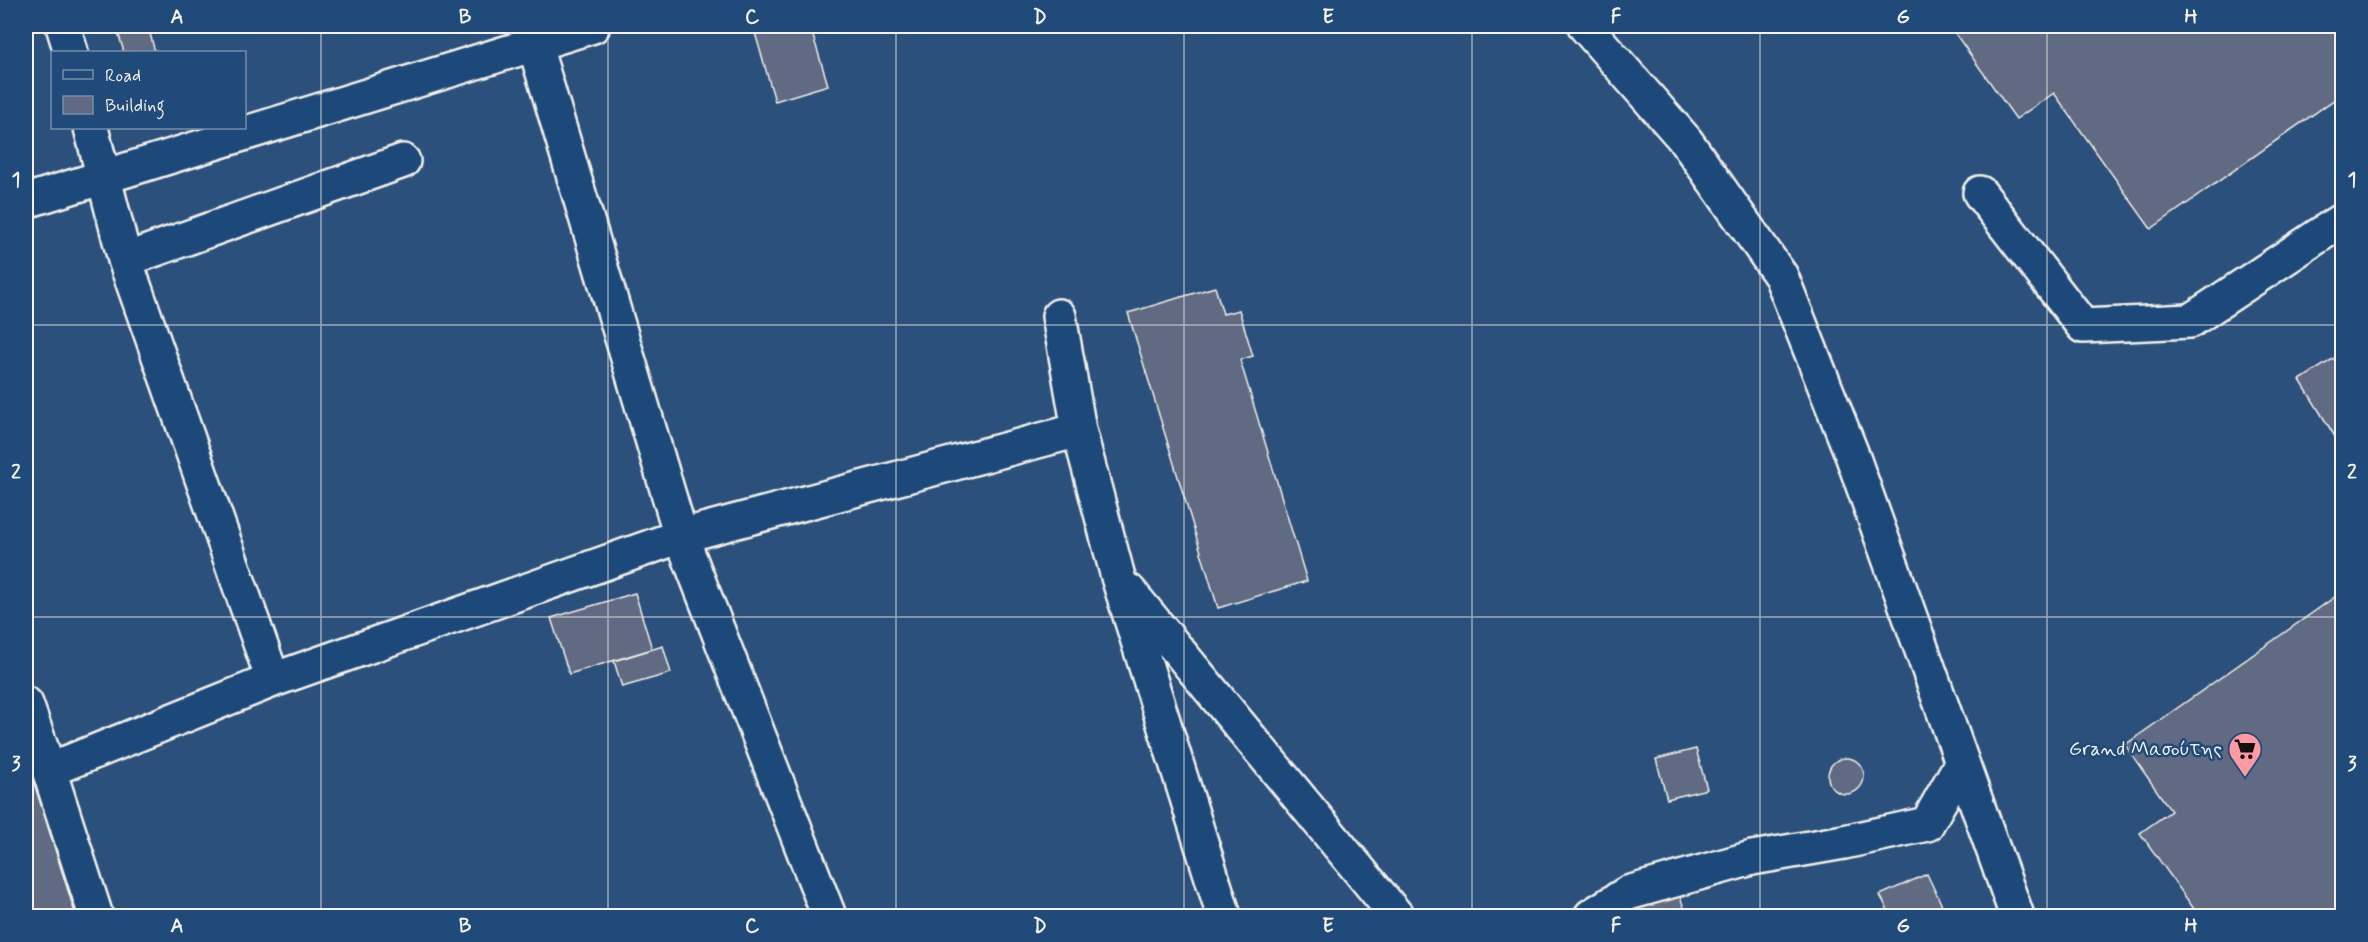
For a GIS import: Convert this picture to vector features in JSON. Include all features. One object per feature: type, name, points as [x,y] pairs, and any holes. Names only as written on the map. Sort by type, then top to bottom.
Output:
[{"type":"street","points":[[63,26],[71,51]]},
{"type":"street","points":[[246,129],[531,34],[593,26]]},
{"type":"street","points":[[1585,26],[1686,141],[1781,276],[1851,452],[2017,916]]},
{"type":"street","points":[[531,34],[681,536],[829,916]]},
{"type":"street","points":[[91,129],[125,260],[273,680]]},
{"type":"street","points":[[26,201],[245,129]]},
{"type":"street","points":[[125,260],[403,160]]},
{"type":"street","points":[[1980,193],[2083,326],[2190,321],[2343,220]]},
{"type":"street","points":[[1059,316],[1079,430],[1118,577],[1224,916]]},
{"type":"street","points":[[50,770],[273,680],[681,536],[1079,430]]},
{"type":"street","points":[[1118,577],[1397,916]]},
{"type":"street","points":[[26,704],[50,770],[96,916]]},
{"type":"street","points":[[1591,916],[1628,893],[1752,858],[1928,824],[1961,764]]},
{"type":"building","points":[[116,26],[148,26],[155,51],[124,51]]},
{"type":"building","points":[[753,26],[810,26],[828,85],[775,101]]},
{"type":"building","points":[[1957,26],[2342,26],[2342,94],[2151,229],[2054,93],[2016,119],[1952,29]]},
{"type":"building","points":[[1215,287],[1223,314],[1239,310],[1253,356],[1240,360],[1307,581],[1218,608],[1128,313]]},
{"type":"building","points":[[2342,353],[2342,448],[2300,380]]},
{"type":"building","name":"Grand Μασούτης","points":[[2342,592],[2342,916],[2199,916],[2140,833],[2171,811],[2125,745]]},
{"type":"building","points":[[635,593],[652,649],[569,674],[551,618]]},
{"type":"building","points":[[663,646],[671,673],[622,687],[614,661]]},
{"type":"building","points":[[1696,749],[1707,789],[1667,799],[1656,759]]},
{"type":"building","points":[[1846,758],[1859,763],[1864,776],[1859,789],[1846,794],[1833,789],[1828,776],[1833,763]]},
{"type":"building","points":[[27,760],[76,916],[26,916]]},
{"type":"building","points":[[1927,874],[1947,916],[1891,916],[1880,895]]},
{"type":"building","points":[[1679,894],[1687,916],[1641,916],[1638,908]]},
{"type":"place","name":"Grand Μασούτης","points":[[2245,778]]}]
